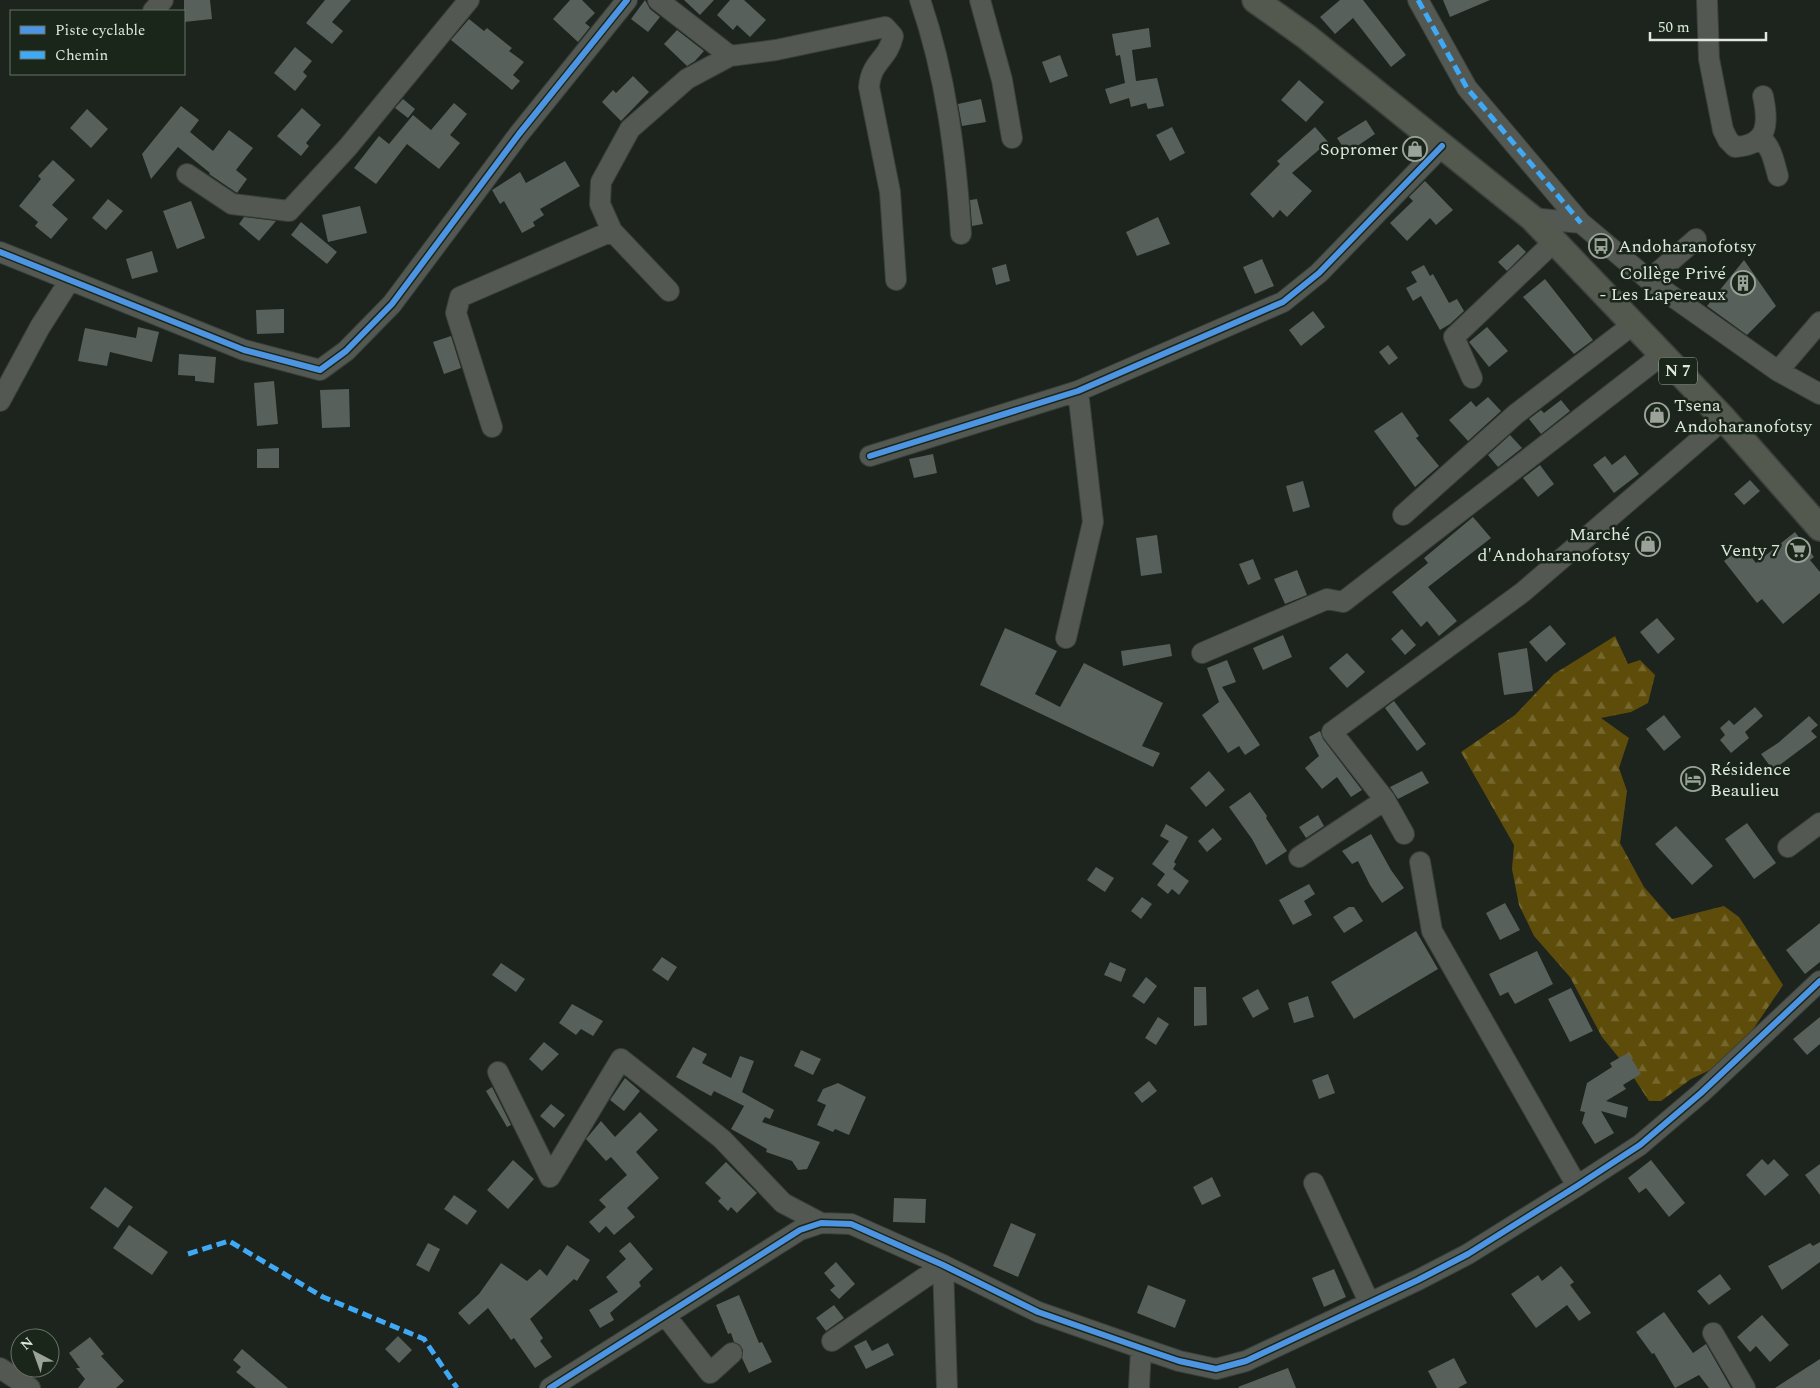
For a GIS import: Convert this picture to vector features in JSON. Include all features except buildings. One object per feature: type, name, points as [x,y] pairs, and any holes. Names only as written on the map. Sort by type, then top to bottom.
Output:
[{"type":"main road","name":"N 7","points":[[1255,0],[1307,37],[1532,218],[1556,240],[1724,419],[1820,528]]},
{"type":"street","points":[[154,10],[163,0]]},
{"type":"street","points":[[188,174],[232,204],[288,211],[348,147],[470,0]]},
{"type":"street","points":[[0,252],[244,350],[320,370],[346,351],[392,304],[519,134],[627,0]]},
{"type":"street","points":[[658,0],[730,56]]},
{"type":"street","points":[[920,0],[931,30],[952,136],[961,234]]},
{"type":"street","points":[[980,0],[1002,80],[1012,138]]},
{"type":"street","points":[[1418,0],[1467,88],[1581,223],[1649,280],[1778,371],[1820,394]]},
{"type":"street","points":[[1706,0],[1709,59],[1723,130],[1735,147],[1748,146],[1761,138],[1766,125],[1764,96]]},
{"type":"street","points":[[669,291],[612,230],[600,204],[601,182],[630,129],[688,79],[730,56],[776,50],[886,27],[893,36],[890,48],[870,72],[869,87],[890,192],[896,280]]},
{"type":"street","points":[[1761,138],[1767,143],[1772,152],[1778,176]]},
{"type":"street","points":[[870,456],[1078,391],[1282,302],[1319,273],[1442,146]]},
{"type":"street","points":[[1532,218],[1581,223]]},
{"type":"street","points":[[492,427],[456,313],[460,297],[612,230]]},
{"type":"street","points":[[1649,280],[1696,239]]},
{"type":"street","points":[[1472,378],[1454,338],[1556,240]]},
{"type":"street","points":[[0,401],[40,327],[70,280]]},
{"type":"street","points":[[1778,371],[1820,322]]},
{"type":"street","points":[[1403,515],[1516,414],[1635,323]]},
{"type":"street","points":[[1202,653],[1327,599],[1343,602],[1662,354]]},
{"type":"street","points":[[1066,638],[1093,522],[1078,391]]},
{"type":"street","points":[[1404,834],[1385,800],[1332,732],[1523,592],[1724,419]]},
{"type":"street","points":[[1299,856],[1385,800]]},
{"type":"street","points":[[1788,847],[1820,823]]},
{"type":"street","points":[[1420,862],[1432,931],[1577,1186]]},
{"type":"street","points":[[550,1388],[800,1230],[821,1223],[851,1224],[943,1265],[1038,1312],[1180,1361],[1216,1369],[1261,1354],[1418,1280],[1468,1254],[1577,1186],[1640,1144],[1701,1093],[1820,981]]},
{"type":"street","points":[[498,1072],[550,1177],[621,1059],[722,1139],[783,1203],[821,1223]]},
{"type":"street","points":[[1314,1183],[1369,1302]]},
{"type":"street","points":[[832,1341],[943,1265]]},
{"type":"street","points":[[943,1265],[947,1388]]},
{"type":"street","points":[[666,1315],[710,1373],[732,1354]]},
{"type":"street","points":[[1713,1333],[1745,1388]]},
{"type":"street","points":[[1139,1388],[1141,1348]]},
{"type":"street","points":[[0,1368],[30,1388]]},
{"type":"green space","points":[[1615,636],[1628,664],[1640,660],[1655,675],[1648,703],[1631,712],[1601,718],[1629,738],[1619,768],[1627,791],[1620,843],[1644,887],[1672,919],[1724,906],[1739,917],[1783,985],[1754,1028],[1725,1063],[1691,1079],[1661,1101],[1649,1101],[1628,1069],[1602,1037],[1570,977],[1534,936],[1519,905],[1512,869],[1514,845],[1461,752],[1515,715],[1554,674]]},
{"type":"marked path","points":[[1418,0],[1467,88],[1581,223]]},
{"type":"marked path","points":[[188,1254],[229,1241],[323,1297],[424,1339],[457,1388]]},
{"type":"cycle path","points":[[0,252],[244,350],[320,370],[346,351],[392,304],[519,134],[627,0]]},
{"type":"cycle path","points":[[870,456],[1078,391],[1283,302],[1319,273],[1442,146]]},
{"type":"cycle path","points":[[550,1388],[800,1230],[821,1223],[851,1224],[943,1265],[1038,1312],[1179,1361],[1216,1369],[1246,1361],[1418,1280],[1468,1254],[1640,1145],[1701,1093],[1820,981]]},
{"type":"place","name":"Sopromer","points":[[1415,149]]},
{"type":"place","name":"Andoharanofotsy","points":[[1601,246]]},
{"type":"place","name":"Collège Privé - Les Lapereaux","points":[[1743,283]]},
{"type":"place","name":"Tsena Andoharanofotsy","points":[[1657,415]]},
{"type":"place","name":"Marché d'Andoharanofotsy","points":[[1648,544]]},
{"type":"place","name":"Venty 7","points":[[1798,550]]},
{"type":"place","name":"Résidence Beaulieu","points":[[1693,779]]}]
